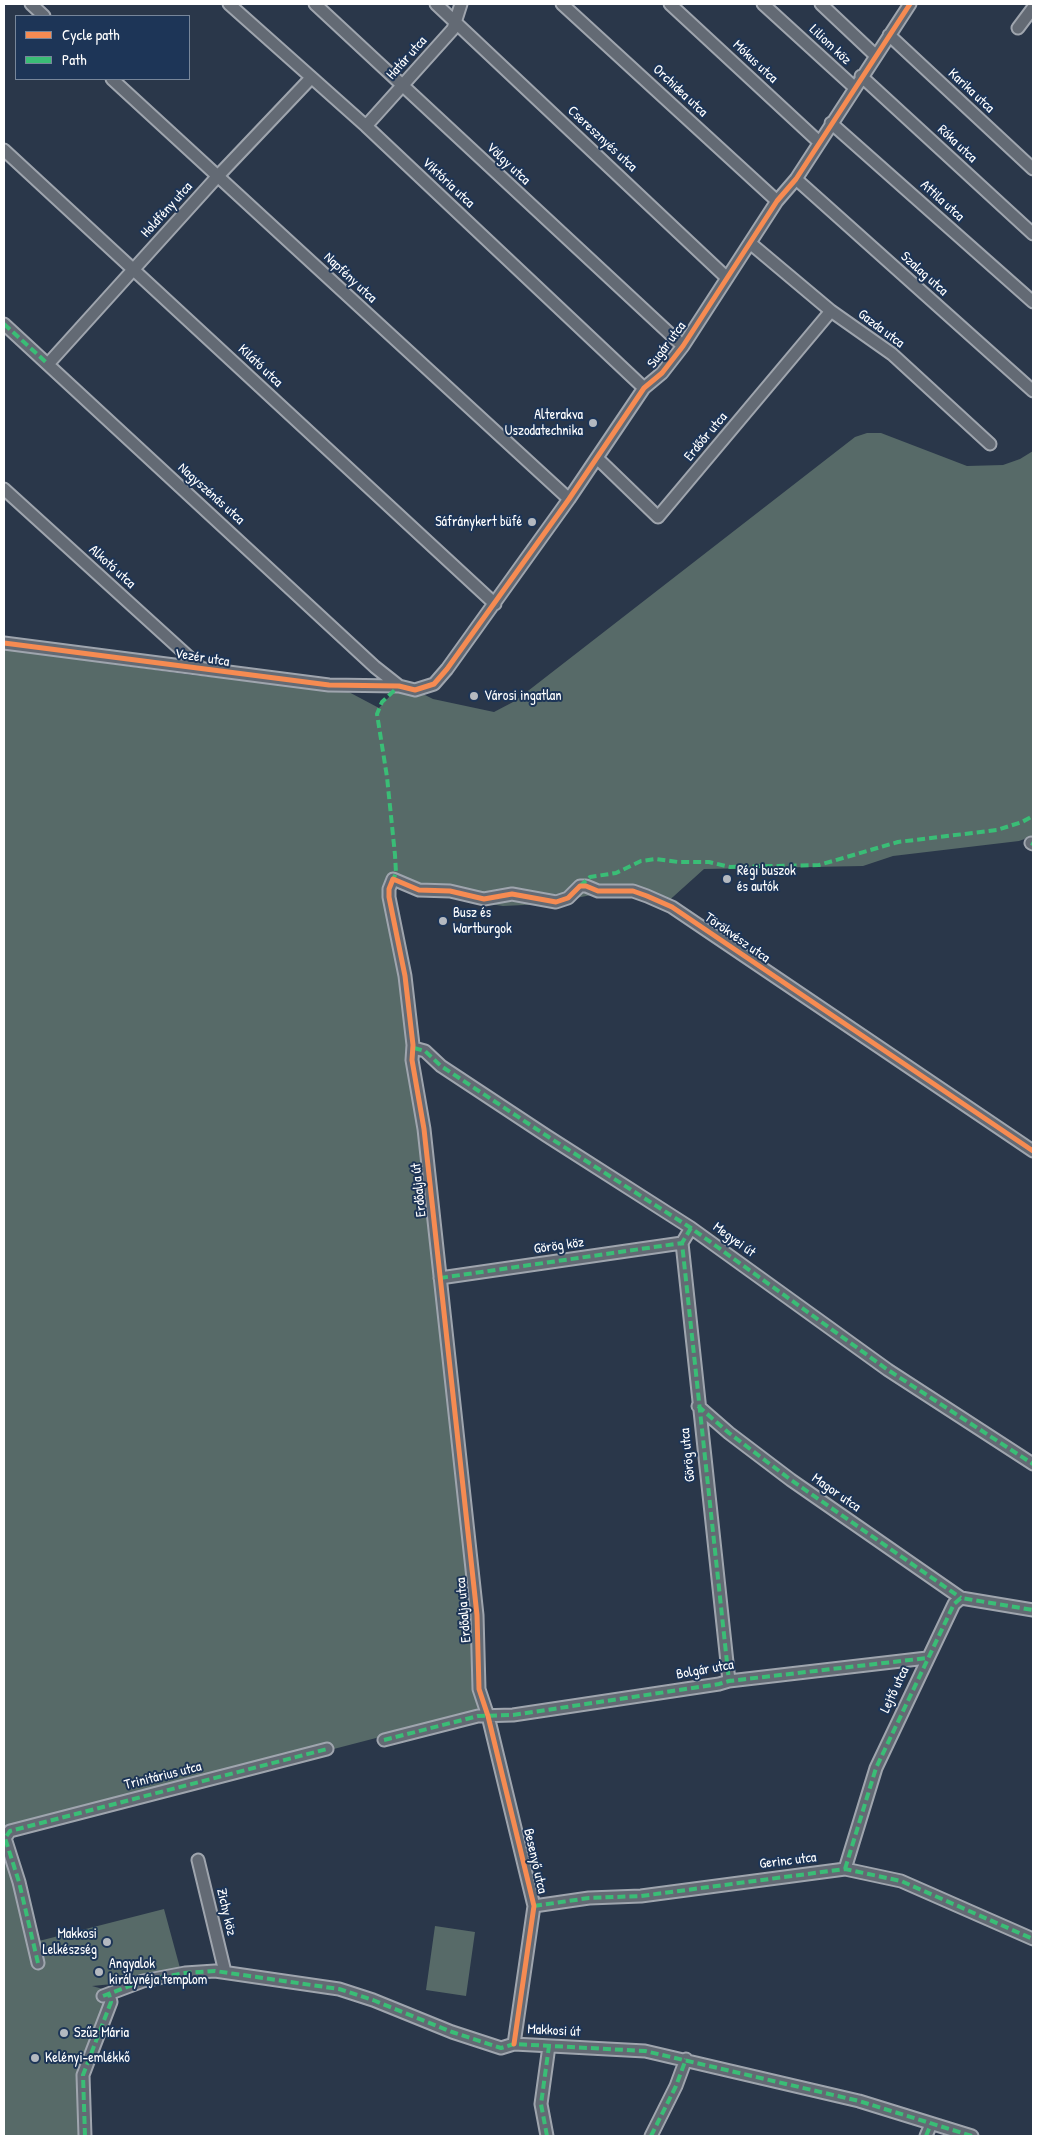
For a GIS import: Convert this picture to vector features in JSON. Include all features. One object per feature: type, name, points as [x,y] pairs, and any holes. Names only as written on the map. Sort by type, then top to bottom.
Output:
[{"type":"street","points":[[31,4],[43,15]]},
{"type":"street","name":"Viktória utca","points":[[229,4],[366,126],[644,388]]},
{"type":"street","name":"Völgy utca","points":[[315,4],[682,346]]},
{"type":"street","name":"Cseresznyés utca","points":[[436,4],[727,278]]},
{"type":"street","name":"Határ utca","points":[[366,126],[456,23],[461,4]]},
{"type":"street","name":"Orchidea utca","points":[[562,4],[777,201]]},
{"type":"street","name":"Mókus utca","points":[[670,4],[819,142]]},
{"type":"street","name":"Liliom köz","points":[[763,4],[854,87]]},
{"type":"street","points":[[821,4],[875,55]]},
{"type":"street","name":"Sugár utca","points":[[399,686],[414,690],[434,684],[495,604],[644,388],[662,373],[682,346],[777,201],[796,179],[861,76],[910,4]]},
{"type":"street","points":[[1018,28],[1033,8]]},
{"type":"street","name":"Karika utca","points":[[889,35],[1033,169]]},
{"type":"street","name":"Róka utca","points":[[861,76],[1033,234]]},
{"type":"street","name":"Holdfény utca","points":[[48,364],[217,177],[311,78]]},
{"type":"street","name":"Napfény utca","points":[[113,80],[569,499]]},
{"type":"street","name":"Attila utca","points":[[831,123],[1033,302]]},
{"type":"street","name":"Kilátó utca","points":[[4,150],[495,604]]},
{"type":"street","name":"Szalag utca","points":[[796,179],[1033,391]]},
{"type":"street","name":"Gazda utca","points":[[750,243],[831,311],[892,354],[990,444]]},
{"type":"street","name":"Erdőőr utca","points":[[597,458],[658,518],[831,311]]},
{"type":"street","name":"Nagyszénás utca","points":[[4,324],[399,686]]},
{"type":"street","name":"Alkotó utca","points":[[4,489],[200,668]]},
{"type":"street","name":"Vezér utca","points":[[4,642],[329,685],[399,686]]},
{"type":"street","name":"Erdőalja út","points":[[393,879],[389,898],[405,976],[414,1048],[412,1060],[424,1129],[464,1502]]},
{"type":"street","name":"Törökvész utca","points":[[393,879],[421,890],[450,891],[484,899],[512,894],[556,902],[568,898],[580,886],[586,886],[598,891],[634,891],[672,907],[1033,1150]]},
{"type":"street","name":"Megyei út","points":[[414,1048],[424,1051],[441,1066],[546,1136],[691,1228],[888,1370],[1033,1464]]},
{"type":"street","points":[[682,1243],[691,1228]]},
{"type":"street","name":"Görög köz","points":[[440,1278],[682,1243]]},
{"type":"street","name":"Görög utca","points":[[682,1243],[729,1681]]},
{"type":"street","name":"Magor utca","points":[[698,1406],[729,1434],[791,1480],[961,1598]]},
{"type":"street","name":"Erdőalja utca","points":[[464,1502],[477,1615],[479,1689],[488,1716]]},
{"type":"street","points":[[961,1598],[1033,1610]]},
{"type":"street","name":"Lejtő utca","points":[[845,1869],[876,1768],[954,1604],[961,1598]]},
{"type":"street","name":"Bolgár utca","points":[[488,1716],[512,1715],[710,1686],[729,1681],[927,1658]]},
{"type":"street","points":[[384,1740],[472,1717],[488,1716]]},
{"type":"street","name":"Besenyő utca","points":[[488,1716],[534,1906],[514,2044]]},
{"type":"street","name":"Trinitárius utca","points":[[38,1963],[19,1882],[5,1838],[7,1833],[327,1749]]},
{"type":"street","name":"Zichy köz","points":[[198,1860],[225,1972]]},
{"type":"street","name":"Gerinc utca","points":[[534,1906],[589,1898],[642,1896],[845,1869],[901,1881],[1033,1939]]},
{"type":"street","name":"Makkosi út","points":[[85,2136],[83,2075],[111,2002],[106,1995],[121,1988],[177,1974],[208,1971],[339,1990],[373,2000],[468,2038],[501,2048],[514,2044],[646,2051],[686,2059],[706,2066],[858,2101],[972,2136]]},
{"type":"street","points":[[546,2136],[541,2104],[549,2046]]},
{"type":"street","points":[[651,2136],[676,2086],[686,2059]]},
{"type":"street","points":[[926,2136],[931,2124]]},
{"type":"shaded area","points":[[867,433],[881,433],[967,466],[1003,465],[1020,459],[1033,451],[1033,836],[1019,841],[893,856],[863,866],[704,869],[664,905],[612,891],[545,904],[503,906],[450,898],[393,879],[395,920],[484,1710],[10,1833],[35,1942],[164,1909],[180,1968],[123,1983],[92,1986],[110,1991],[80,2070],[82,2136],[4,2136],[4,649],[192,675],[345,690],[379,708],[399,686],[415,690],[433,699],[494,712],[515,701],[855,437]]},
{"type":"shaded area","points":[[435,1926],[475,1932],[466,1996],[426,1990]]},
{"type":"marked path","points":[[4,324],[48,364]]},
{"type":"marked path","points":[[392,882],[396,873],[395,855],[387,777],[377,714],[382,702],[399,686]]},
{"type":"marked path","points":[[580,886],[590,877],[616,873],[641,861],[656,859],[678,862],[709,862],[730,867],[819,865],[898,842],[997,830],[1022,822],[1033,816]]},
{"type":"marked path","points":[[414,1048],[425,1051],[441,1066],[691,1228],[888,1370],[1033,1464]]},
{"type":"marked path","points":[[691,1228],[682,1243],[729,1681]]},
{"type":"marked path","points":[[440,1278],[682,1243]]},
{"type":"marked path","points":[[698,1406],[729,1433],[791,1480],[961,1598]]},
{"type":"marked path","points":[[845,1869],[876,1768],[954,1604],[961,1598],[1033,1610]]},
{"type":"marked path","points":[[384,1740],[478,1716],[513,1715],[729,1681],[927,1658]]},
{"type":"marked path","points":[[38,1963],[19,1882],[5,1838],[10,1831],[327,1749]]},
{"type":"marked path","points":[[534,1906],[589,1898],[641,1896],[845,1869],[901,1881],[1033,1939]]},
{"type":"marked path","points":[[103,1996],[143,1981],[185,1973],[215,1971],[339,1989],[373,2000],[452,2032],[501,2048],[514,2044],[645,2051],[859,2101],[972,2136]]},
{"type":"marked path","points":[[85,2136],[83,2075],[111,2002],[109,1994]]},
{"type":"marked path","points":[[547,2136],[541,2104],[549,2046]]},
{"type":"marked path","points":[[651,2136],[676,2086],[686,2059]]},
{"type":"marked path","points":[[926,2136],[931,2124]]},
{"type":"cycle path","points":[[4,643],[329,685],[399,686],[415,690],[434,684],[447,669],[569,499],[644,388],[662,373],[683,346],[777,201],[796,179],[910,4]]},
{"type":"cycle path","points":[[514,2044],[534,1906],[488,1716],[479,1689],[477,1615],[424,1129],[412,1060],[413,1045],[405,976],[389,897],[389,889],[393,879],[419,890],[450,891],[484,899],[512,894],[556,902],[568,898],[580,886],[586,886],[598,891],[633,891],[647,896],[672,907],[1033,1151]]},
{"type":"place","name":"Alterakva Uszodatechnika","points":[[593,423]]},
{"type":"place","name":"Sáfránykert büfé","points":[[532,522]]},
{"type":"place","name":"Városi ingatlan","points":[[474,696]]},
{"type":"place","name":"Régi buszok és autók","points":[[727,879]]},
{"type":"place","name":"Busz és Wartburgok","points":[[443,921]]},
{"type":"place","name":"Makkosi Lelkészség","points":[[107,1942]]},
{"type":"place","name":"Angyalok királynéja templom","points":[[99,1972]]},
{"type":"place","name":"Szűz Mária","points":[[64,2033]]},
{"type":"place","name":"Kelényi-emlékkő","points":[[35,2058]]}]
